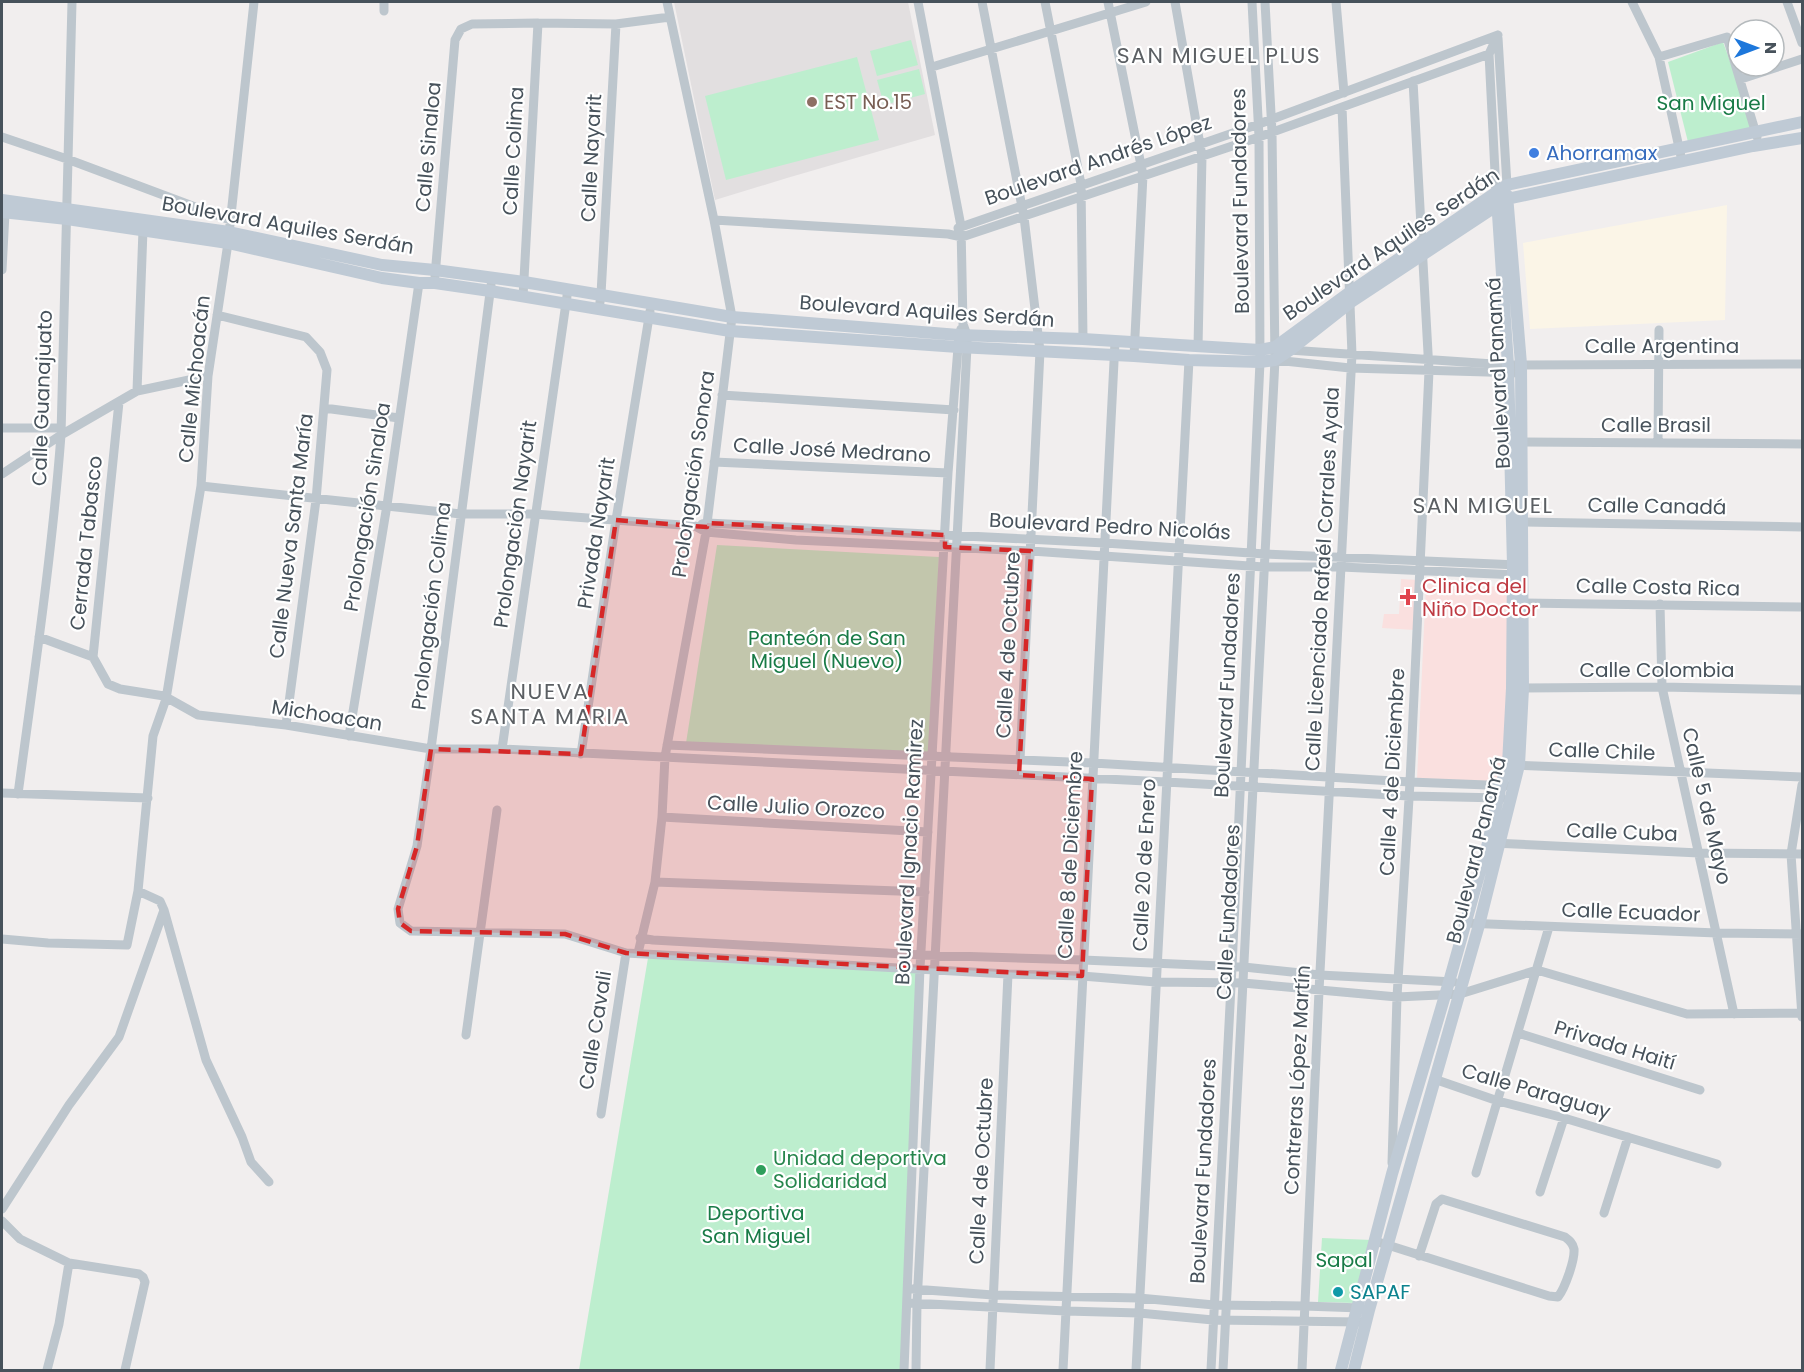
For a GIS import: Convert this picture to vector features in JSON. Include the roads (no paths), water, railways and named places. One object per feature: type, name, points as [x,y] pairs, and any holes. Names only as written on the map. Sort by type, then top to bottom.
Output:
[{"type":"street","name":"Calle Guanajuato","points":[[18,794],[57,494],[61,432],[72,2]]},
{"type":"street","name":"Calle Michoacán","points":[[2,939],[127,945],[138,891],[153,736],[166,699],[201,486],[208,376],[229,232],[254,2]]},
{"type":"street","name":"Prolongación Sonora","points":[[638,953],[655,882],[665,757],[707,527],[732,317],[714,220],[667,2]]},
{"type":"street","points":[[918,2],[961,226],[963,338]]},
{"type":"street","name":"Calle 4 de Octubre","points":[[982,2],[1024,217],[1040,345],[1020,760]]},
{"type":"street","points":[[1045,2],[1081,184],[1083,339]]},
{"type":"street","points":[[932,67],[1052,30],[1109,7],[1146,2]]},
{"type":"street","points":[[1175,2],[1202,156],[1198,347]]},
{"type":"street","name":"Boulevard Fundadores","points":[[1211,1371],[1260,356],[1259,137],[1252,2]]},
{"type":"street","name":"Boulevard Fundadores","points":[[1265,2],[1272,119],[1275,354]]},
{"type":"street","points":[[1336,2],[1344,93]]},
{"type":"street","points":[[1632,2],[1659,57],[1682,161]]},
{"type":"street","points":[[1787,2],[1803,43]]},
{"type":"street","points":[[1109,7],[1143,175],[1134,349]]},
{"type":"street","points":[[538,22],[616,24],[670,17]]},
{"type":"street","name":"Calle Sinaloa","points":[[435,283],[455,40],[461,29],[472,24],[538,22]]},
{"type":"street","name":"Calle Colima","points":[[523,297],[538,22]]},
{"type":"street","name":"Calle Nayarit","points":[[599,310],[616,24]]},
{"type":"street","points":[[1489,54],[1498,35]]},
{"type":"street","name":"Boulevard Andrés López","points":[[948,234],[961,226],[1258,124],[1498,35]]},
{"type":"street","name":"Boulevard Panamá","points":[[1498,35],[1507,185],[1502,203],[1508,369],[1516,442]]},
{"type":"street","points":[[1659,57],[1727,37],[1760,145]]},
{"type":"street","name":"Boulevard Andrés López","points":[[714,220],[948,234],[962,237],[1259,137],[1489,54]]},
{"type":"street","name":"Boulevard Panamá","points":[[1363,1309],[1388,1245],[1479,925],[1494,844],[1514,765],[1518,603],[1516,442],[1521,369],[1502,203],[1496,192],[1489,54]]},
{"type":"street","points":[[1741,80],[1803,59]]},
{"type":"street","points":[[1413,81],[1428,360]]},
{"type":"street","points":[[1342,107],[1352,354]]},
{"type":"street","name":"Boulevard Aquiles Serdán","points":[[1421,250],[1507,185],[1803,122]]},
{"type":"street","points":[[2,137],[67,159],[229,232]]},
{"type":"street","name":"Boulevard Aquiles Serdán","points":[[1275,354],[1350,297],[1421,250],[1502,203],[1682,161],[1803,138]]},
{"type":"street","name":"Boulevard Aquiles Serdán","points":[[2,200],[143,231],[229,232],[382,278],[490,291],[730,331],[963,338]]},
{"type":"street","points":[[2,270],[3,212]]},
{"type":"street","name":"Boulevard Aquiles Serdán","points":[[3,212],[66,214],[229,232],[382,266],[435,270],[524,282],[732,317],[1040,345],[1114,355],[1134,349],[1198,347],[1260,356]]},
{"type":"street","points":[[137,391],[143,231]]},
{"type":"street","name":"Prolongación Colima","points":[[481,933],[411,932],[400,923],[398,909],[417,846],[493,278]]},
{"type":"street","name":"Prolongación Sinaloa","points":[[349,736],[387,505],[419,283]]},
{"type":"street","name":"Prolongación Nayarit","points":[[502,749],[568,289]]},
{"type":"street","name":"Boulevard Aquiles Serdán","points":[[1040,345],[1083,339],[1115,342],[1134,349],[1189,360],[1275,354],[1290,350],[1350,297]]},
{"type":"street","name":"Privada Nayarit","points":[[580,754],[652,303]]},
{"type":"street","name":"Calle Nueva Santa María","points":[[217,315],[306,337],[320,352],[327,370],[316,500],[286,725]]},
{"type":"street","points":[[1658,443],[1659,330]]},
{"type":"street","name":"Boulevard Ignacio Ramirez","points":[[904,1371],[920,968],[948,473],[963,338]]},
{"type":"street","name":"Boulevard Ignacio Ramirez","points":[[916,1371],[917,1303],[957,536],[963,338]]},
{"type":"street","name":"Calle 8 de Diciembre","points":[[1063,1371],[1115,342]]},
{"type":"street","points":[[1290,350],[1428,360],[1508,369]]},
{"type":"street","points":[[1275,354],[1350,368],[1429,371],[1508,369]]},
{"type":"street","name":"Calle Fundadores","points":[[1223,1371],[1275,354]]},
{"type":"street","name":"Calle Licenciado Rafaél Corrales Ayala","points":[[1329,792],[1352,354]]},
{"type":"street","name":"Calle 20 de Enero","points":[[1136,1371],[1189,360]]},
{"type":"street","name":"Calle 4 de Diciembre","points":[[1392,1174],[1397,997],[1410,782],[1428,360]]},
{"type":"street","name":"Calle Argentina","points":[[1508,369],[1660,364],[1803,364]]},
{"type":"street","points":[[2,474],[61,432],[137,391],[208,376]]},
{"type":"street","points":[[722,395],[954,410]]},
{"type":"street","name":"Cerrada Tabasco","points":[[119,402],[93,657],[108,684],[120,689],[164,696],[166,699]]},
{"type":"street","points":[[324,408],[399,418]]},
{"type":"street","points":[[2,428],[61,432]]},
{"type":"street","name":"Calle Brasil","points":[[1516,442],[1803,444]]},
{"type":"street","name":"Calle José Medrano","points":[[714,462],[948,473]]},
{"type":"street","name":"Boulevard Pedro Nicolás","points":[[201,486],[461,514],[534,514],[707,527],[1032,539],[1265,554],[1420,560],[1518,570]]},
{"type":"street","name":"Calle Canadá","points":[[1517,522],[1803,527]]},
{"type":"street","name":"Boulevard Pedro Nicolás","points":[[707,527],[796,540],[1031,551],[1264,567],[1341,567],[1420,571],[1518,570]]},
{"type":"street","name":"Calle Costa Rica","points":[[1518,603],[1803,607]]},
{"type":"street","name":"Calle 5 de Mayo","points":[[1660,604],[1662,687],[1734,1014]]},
{"type":"street","points":[[39,637],[93,657]]},
{"type":"street","name":"Calle Colombia","points":[[1517,688],[1662,687],[1803,690]]},
{"type":"street","name":"Michoacan","points":[[166,699],[198,715],[286,725],[431,749],[502,749],[1409,796],[1506,792]]},
{"type":"street","points":[[667,745],[1094,763],[1410,782],[1506,792]]},
{"type":"street","name":"Calle Chile","points":[[1514,765],[1803,777]]},
{"type":"street","points":[[640,938],[922,955],[1244,967],[1320,975],[1449,982],[1461,988],[1476,989],[1537,970],[1687,1014],[1802,1015],[1799,934],[1791,854],[1803,785]]},
{"type":"street","name":"Contreras López Martín","points":[[1302,1371],[1329,792]]},
{"type":"street","points":[[2,793],[148,798]]},
{"type":"street","points":[[466,1035],[497,810]]},
{"type":"street","name":"Calle Julio Orozco","points":[[662,817],[928,832]]},
{"type":"street","name":"Boulevard Panamá","points":[[1354,1371],[1360,1322],[1375,1241],[1392,1174],[1465,923],[1494,844]]},
{"type":"street","name":"Calle Cuba","points":[[1494,844],[1699,853],[1803,854]]},
{"type":"street","points":[[655,882],[925,892]]},
{"type":"street","points":[[138,891],[160,901],[206,1060],[242,1137],[251,1162],[269,1182]]},
{"type":"street","points":[[2,1209],[69,1105],[119,1037],[164,910]]},
{"type":"street","name":"Calle Ecuador","points":[[1465,923],[1799,934]]},
{"type":"street","points":[[1476,1173],[1549,927]]},
{"type":"street","points":[[481,933],[565,934],[626,953],[1082,976],[1156,982],[1231,982],[1397,997],[1444,996],[1461,988]]},
{"type":"street","name":"Calle Cavali","points":[[600,1114],[626,953]]},
{"type":"street","name":"Calle 4 de Octubre","points":[[990,1371],[1008,974]]},
{"type":"street","name":"Privada Haití","points":[[1518,1033],[1701,1090]]},
{"type":"street","name":"Calle Paraguay","points":[[1434,1079],[1498,1101],[1564,1118],[1717,1164]]},
{"type":"street","points":[[1540,1192],[1564,1118]]},
{"type":"street","points":[[1604,1213],[1628,1137]]},
{"type":"street","points":[[1375,1241],[1419,1256],[1549,1296],[1558,1297],[1564,1289],[1574,1251],[1572,1243],[1565,1237],[1442,1199],[1436,1204],[1419,1256]]},
{"type":"street","points":[[2,1221],[20,1239],[69,1263],[139,1274],[143,1277],[145,1282],[125,1371]]},
{"type":"street","points":[[47,1371],[59,1324],[69,1263]]},
{"type":"street","points":[[907,1289],[1139,1298],[1214,1305],[1363,1309]]},
{"type":"street","points":[[906,1304],[1139,1313],[1213,1320],[1360,1322]]},
{"type":"street","name":"Boulevard Panamá","points":[[1341,1371],[1360,1322]]},
{"type":"place","name":"EST No.15","points":[[812,102]]},
{"type":"place","name":"Ahorramax","points":[[1534,153]]},
{"type":"place","name":"Clinica del Niño Doctor","points":[[1408,597]]},
{"type":"place","name":"Unidad deportiva Solidaridad","points":[[761,1170]]},
{"type":"place","name":"SAPAF","points":[[1338,1292]]},
{"type":"district","name":"SAN MIGUEL PLUS","points":[[1219,55]]},
{"type":"district","name":"SAN MIGUEL","points":[[1483,505]]},
{"type":"district","name":"NUEVA SANTA MARIA","points":[[550,704]]},
{"type":"park label","name":"San Miguel","points":[[1711,103]]},
{"type":"park label","name":"Panteón de San Miguel (Nuevo)","points":[[827,650]]},
{"type":"park label","name":"Deportiva San Miguel","points":[[756,1224]]},
{"type":"park label","name":"Sapal","points":[[1344,1260]]}]
